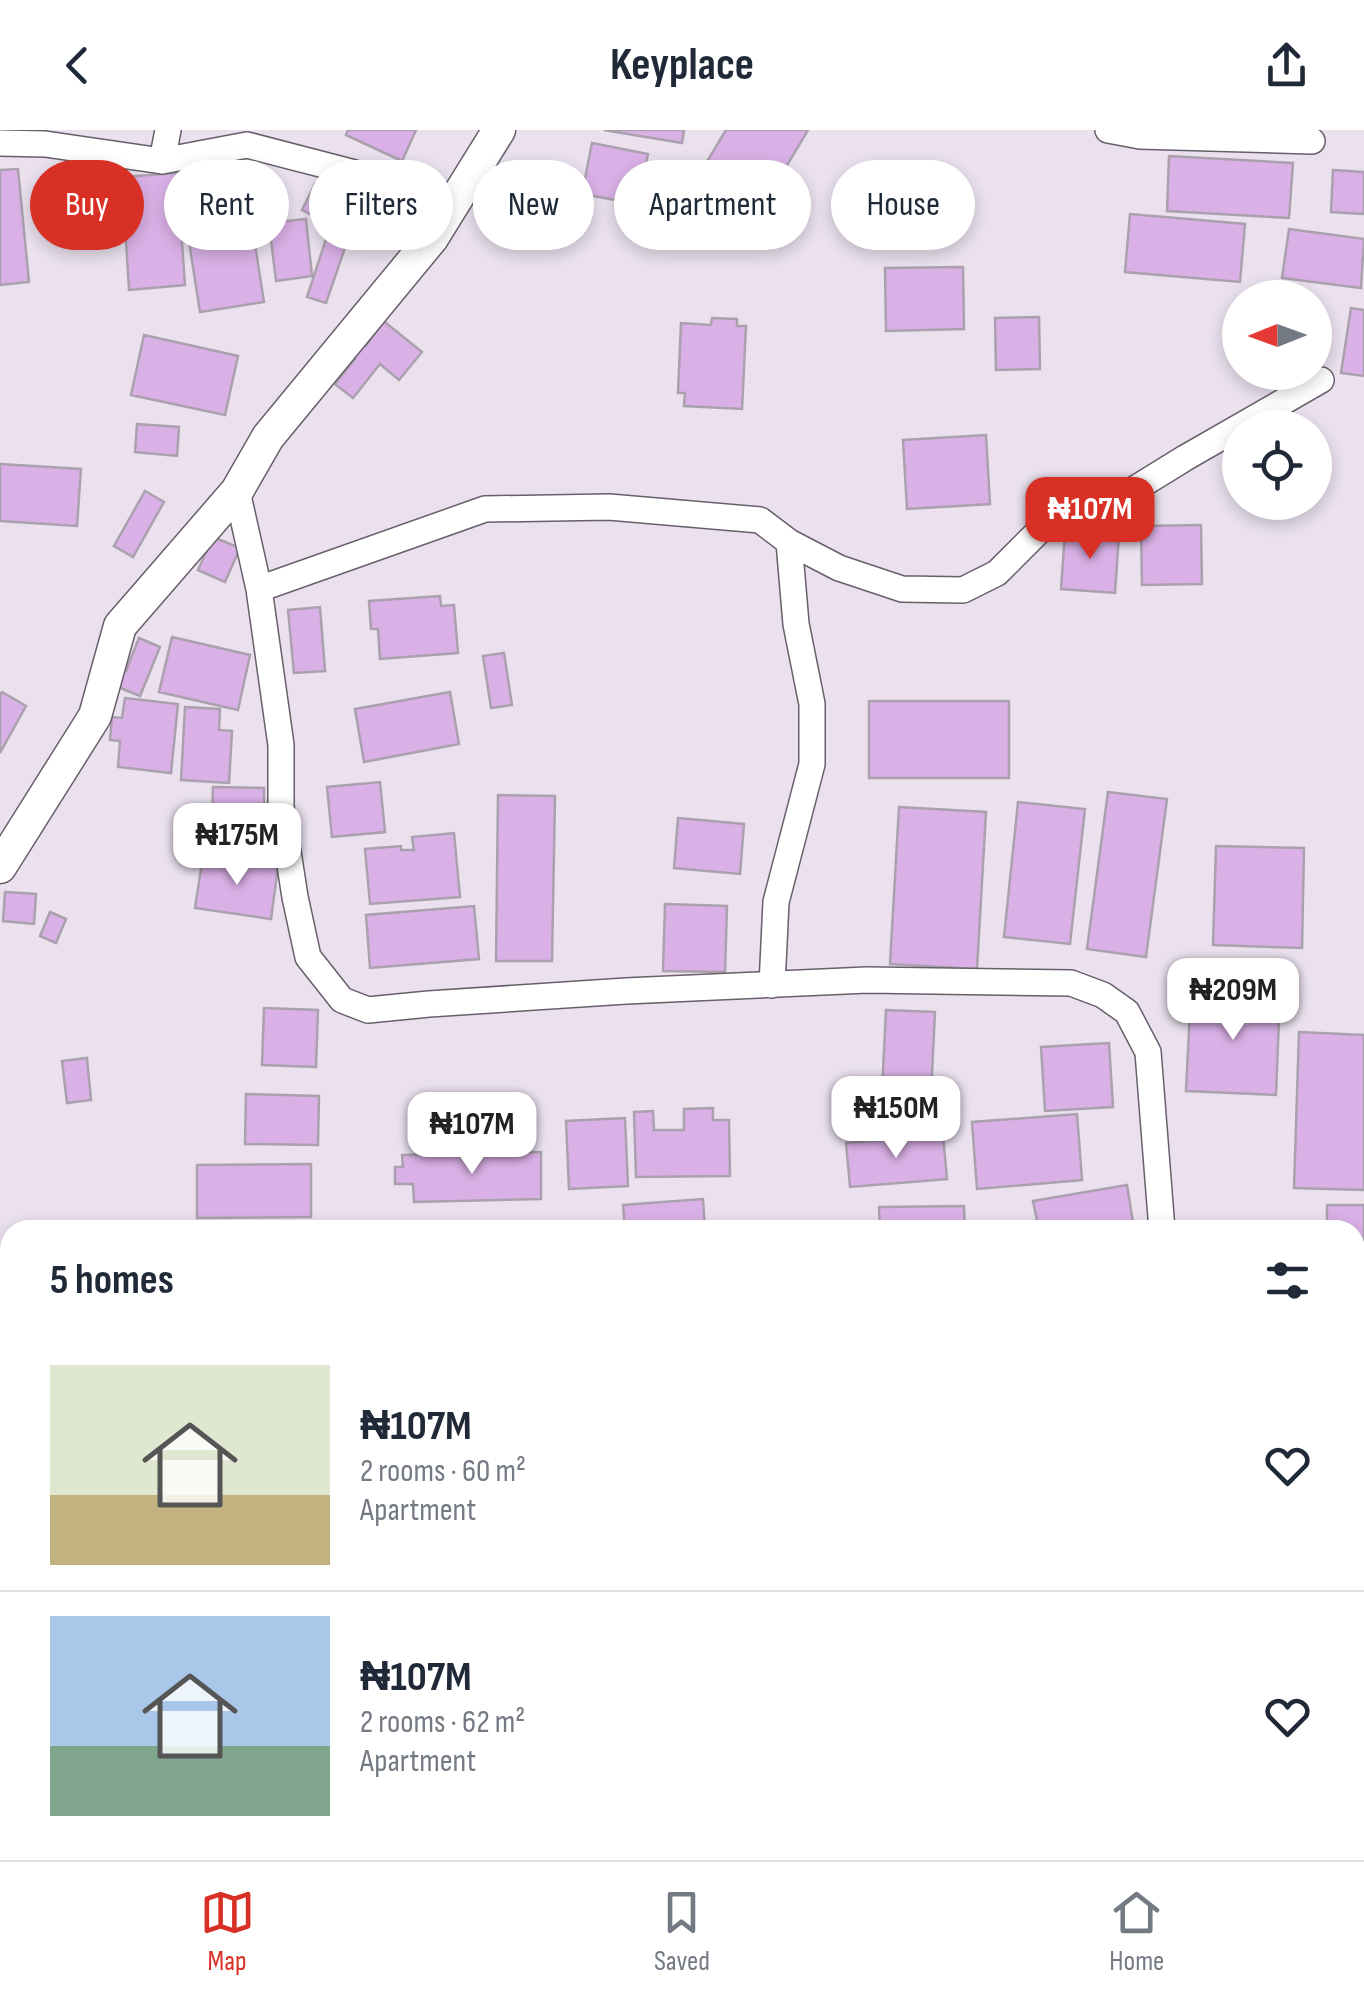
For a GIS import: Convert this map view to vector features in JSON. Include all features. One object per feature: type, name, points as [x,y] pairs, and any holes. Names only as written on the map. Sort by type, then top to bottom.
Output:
[{"type":"street","points":[[162,161],[168,130]]},
{"type":"street","points":[[453,204],[499,130]]},
{"type":"street","points":[[1108,130],[1140,136],[1312,141]]},
{"type":"street","points":[[0,143],[45,144],[162,161],[246,145],[309,160]]},
{"type":"street","points":[[3,854],[95,716],[120,626],[236,491],[268,437],[422,250]]},
{"type":"street","points":[[259,589],[484,509],[610,506],[760,520],[789,542],[839,568],[902,589],[962,590],[997,573],[1048,522],[1109,505],[1304,390]]},
{"type":"street","points":[[236,491],[259,589],[282,745],[281,806],[294,897],[308,958],[342,1000],[368,1010],[867,980],[1071,983],[1103,996],[1127,1012],[1148,1052],[1161,1220]]},
{"type":"street","points":[[772,985],[776,902],[812,764],[812,704],[796,624],[789,542]]},
{"type":"building","points":[[348,130],[416,130],[402,160],[346,135]]},
{"type":"building","points":[[604,130],[684,130],[682,143]]},
{"type":"building","points":[[726,130],[808,130],[790,160],[708,160]]},
{"type":"building","points":[[592,143],[648,154],[647,160],[614,160],[614,200],[594,196],[594,160],[589,160]]},
{"type":"building","points":[[1169,156],[1293,163],[1289,218],[1167,211]]},
{"type":"building","points":[[18,169],[29,282],[0,285],[0,170]]},
{"type":"building","points":[[1333,170],[1364,172],[1364,214],[1331,212]]},
{"type":"building","points":[[164,174],[164,250],[182,250],[185,285],[129,290],[127,250],[144,250],[144,175]]},
{"type":"building","points":[[1130,214],[1245,224],[1240,280],[1125,272]]},
{"type":"building","points":[[306,219],[312,276],[276,281],[272,250],[289,250],[289,221]]},
{"type":"building","points":[[1289,229],[1364,239],[1361,288],[1332,284],[1332,280],[1282,278]]},
{"type":"building","points":[[190,250],[256,250],[264,302],[200,312]]},
{"type":"building","points":[[322,250],[344,250],[326,303],[307,297]]},
{"type":"building","points":[[963,267],[964,329],[886,331],[885,268]]},
{"type":"building","points":[[1351,308],[1364,310],[1364,376],[1341,373]]},
{"type":"building","points":[[376,315],[422,352],[399,380],[380,364],[353,398],[335,384],[355,359],[345,352],[356,338],[366,346],[375,333],[367,326]]},
{"type":"building","points":[[1039,317],[1040,369],[996,370],[995,318]]},
{"type":"building","points":[[712,318],[737,319],[737,326],[746,326],[742,409],[684,406],[685,393],[678,393],[681,323],[711,325]]},
{"type":"building","points":[[144,335],[238,356],[225,415],[131,395]]},
{"type":"building","points":[[137,424],[179,427],[177,456],[135,452]]},
{"type":"building","points":[[986,435],[990,504],[907,509],[903,440]]},
{"type":"building","points":[[0,464],[81,469],[77,526],[0,521]]},
{"type":"building","points":[[145,491],[164,502],[133,557],[114,546]]},
{"type":"building","points":[[1201,525],[1202,584],[1142,585],[1141,526]]},
{"type":"building","points":[[1065,532],[1119,535],[1115,593],[1061,589]]},
{"type":"building","points":[[213,537],[240,548],[225,582],[198,570]]},
{"type":"building","points":[[440,596],[441,606],[454,605],[458,653],[380,659],[378,629],[371,629],[369,601]]},
{"type":"building","points":[[320,607],[325,671],[294,673],[288,610]]},
{"type":"building","points":[[172,637],[250,655],[238,710],[159,692]]},
{"type":"building","points":[[139,638],[160,647],[140,696],[108,683],[114,667],[126,671]]},
{"type":"building","points":[[504,653],[512,705],[491,708],[483,656]]},
{"type":"building","points":[[2,692],[26,706],[0,753],[0,695]]},
{"type":"building","points":[[450,692],[459,744],[364,762],[355,709]]},
{"type":"building","points":[[125,698],[178,704],[171,773],[118,767],[120,741],[110,740],[112,717],[122,718]]},
{"type":"building","points":[[869,701],[1009,701],[1009,778],[869,778]]},
{"type":"building","points":[[185,707],[220,709],[219,730],[232,731],[229,783],[181,780]]},
{"type":"building","points":[[380,782],[385,832],[332,837],[327,787]]},
{"type":"building","points":[[213,787],[264,788],[264,804],[271,803],[267,837],[212,835]]},
{"type":"building","points":[[1108,792],[1167,799],[1146,957],[1087,949]]},
{"type":"building","points":[[498,795],[555,796],[552,961],[496,961]]},
{"type":"building","points":[[1018,802],[1085,809],[1070,944],[1004,937]]},
{"type":"building","points":[[899,807],[986,812],[977,969],[890,964]]},
{"type":"building","points":[[678,818],[744,824],[740,874],[674,868]]},
{"type":"building","points":[[454,833],[460,897],[370,904],[365,849],[401,846],[401,850],[414,850],[412,837]]},
{"type":"building","points":[[1216,846],[1304,848],[1302,948],[1213,945]]},
{"type":"building","points":[[203,856],[278,867],[271,919],[195,908]]},
{"type":"building","points":[[5,892],[36,894],[34,924],[3,921]]},
{"type":"building","points":[[665,904],[727,906],[725,972],[663,971]]},
{"type":"building","points":[[474,906],[479,959],[370,968],[366,915]]},
{"type":"building","points":[[50,912],[66,919],[56,943],[40,936]]},
{"type":"building","points":[[1191,990],[1280,994],[1276,1095],[1186,1091]]},
{"type":"building","points":[[264,1008],[318,1010],[316,1067],[262,1065]]},
{"type":"building","points":[[886,1010],[935,1012],[930,1115],[881,1112]]},
{"type":"building","points":[[1299,1032],[1364,1035],[1364,1190],[1294,1188]]},
{"type":"building","points":[[1109,1043],[1113,1107],[1045,1111],[1041,1047]]},
{"type":"building","points":[[87,1058],[91,1100],[67,1103],[62,1061]]},
{"type":"building","points":[[246,1094],[319,1096],[318,1145],[245,1144]]},
{"type":"building","points":[[713,1108],[713,1120],[729,1120],[730,1176],[636,1177],[634,1112],[653,1111],[654,1130],[684,1130],[684,1109]]},
{"type":"building","points":[[1077,1114],[1082,1180],[977,1189],[972,1122]]},
{"type":"building","points":[[625,1118],[628,1186],[569,1189],[566,1121]]},
{"type":"building","points":[[943,1135],[947,1179],[850,1187],[846,1143]]},
{"type":"building","points":[[541,1152],[541,1199],[414,1202],[413,1184],[395,1184],[395,1167],[403,1167],[402,1155]]},
{"type":"building","points":[[311,1164],[311,1217],[197,1218],[197,1165]]},
{"type":"building","points":[[1127,1185],[1133,1220],[1037,1220],[1033,1201]]},
{"type":"building","points":[[703,1199],[704,1220],[624,1220],[623,1205]]},
{"type":"building","points":[[1327,1205],[1364,1205],[1364,1220],[1327,1220]]},
{"type":"building","points":[[964,1206],[965,1220],[880,1220],[879,1207]]}]
